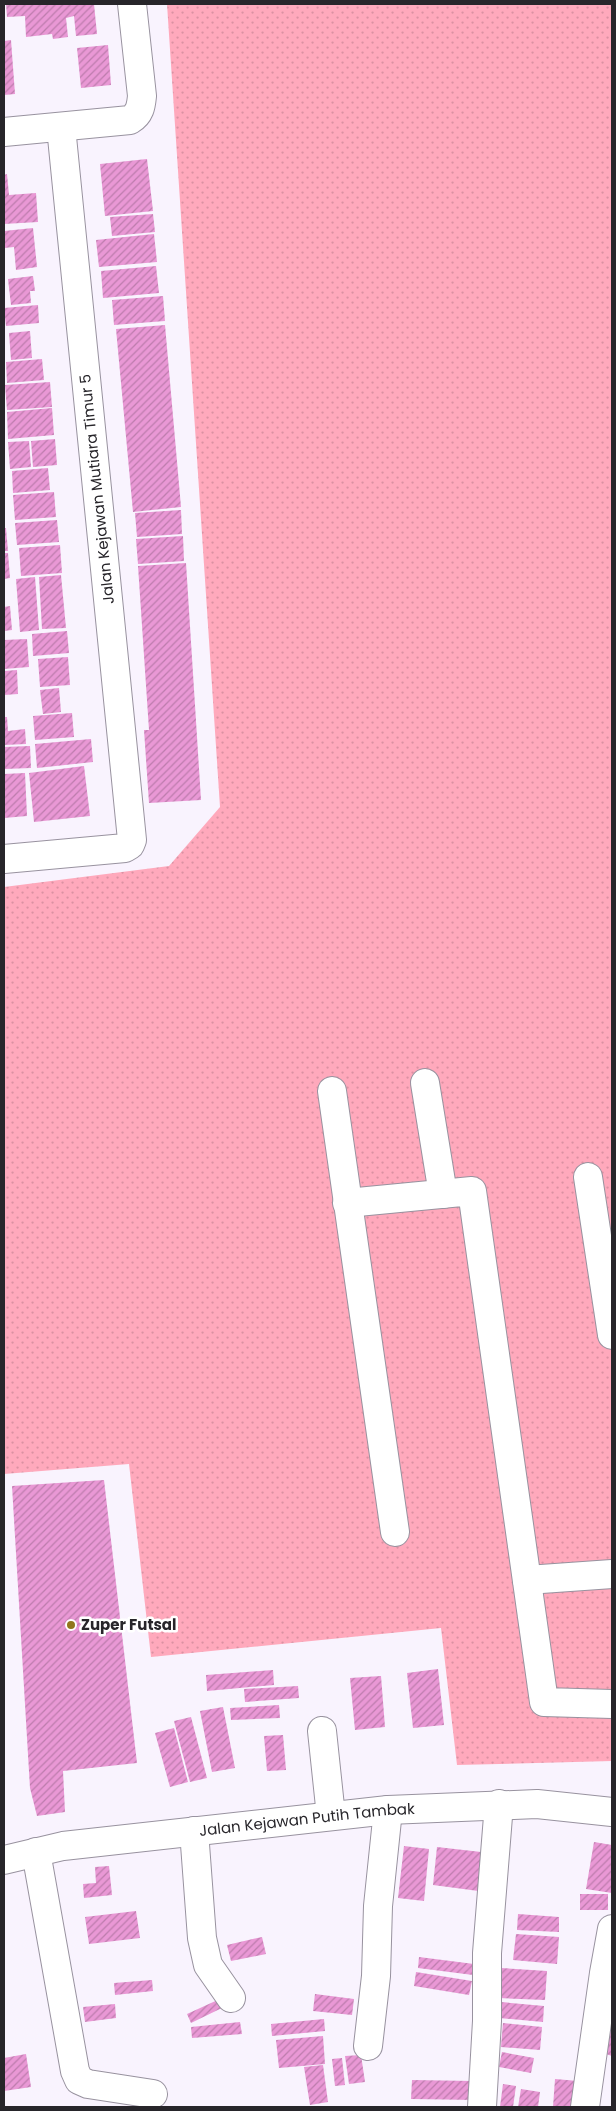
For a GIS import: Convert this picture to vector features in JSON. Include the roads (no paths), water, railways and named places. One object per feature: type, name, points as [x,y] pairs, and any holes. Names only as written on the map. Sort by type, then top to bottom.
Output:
[{"type":"street","points":[[4,132],[130,120],[139,112],[142,96],[132,4]]},
{"type":"street","name":"Jalan Kejawan Mutiara Timur 5","points":[[4,859],[125,848],[130,845],[132,840],[61,127]]},
{"type":"street","points":[[425,1083],[443,1194]]},
{"type":"street","points":[[332,1090],[395,1532]]},
{"type":"street","points":[[588,1177],[612,1335]]},
{"type":"street","points":[[347,1203],[472,1191],[544,1702],[612,1704]]},
{"type":"street","points":[[527,1580],[612,1574]]},
{"type":"street","points":[[322,1731],[331,1816]]},
{"type":"street","points":[[482,2107],[486,2045],[487,1953],[499,1804]]},
{"type":"street","name":"Jalan Kejawan Putih Tambak","points":[[4,1860],[63,1846],[388,1810],[499,1804],[537,1804],[612,1812]]},
{"type":"street","points":[[368,2046],[376,1976],[378,1906],[388,1810]]},
{"type":"street","points":[[194,1831],[202,1938],[208,1965],[231,1998]]},
{"type":"street","points":[[36,1852],[75,2071],[79,2080],[88,2084],[153,2094]]},
{"type":"street","points":[[584,2107],[612,1929]]},
{"type":"place","name":"Zuper Futsal","points":[[71,1625]]}]
